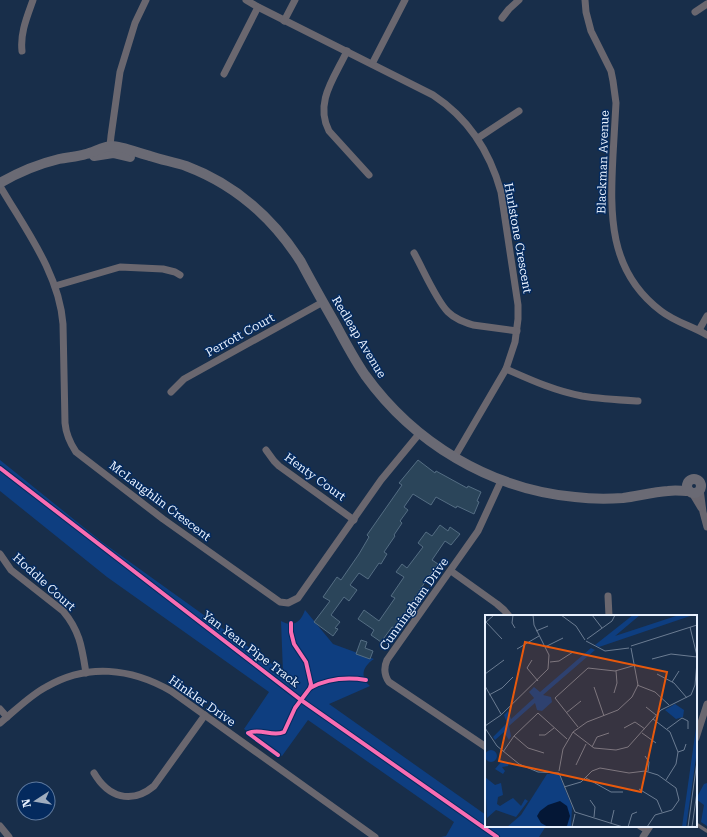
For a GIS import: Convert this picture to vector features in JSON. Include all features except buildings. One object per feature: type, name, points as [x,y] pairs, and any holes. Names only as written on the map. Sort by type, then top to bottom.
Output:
[{"type":"street","points":[[22,51],[23,31],[33,0]]},
{"type":"street","points":[[113,148],[113,119],[118,83],[124,56],[135,23],[146,0]]},
{"type":"street","name":"Hurlstone Crescent","points":[[246,0],[258,8],[421,88],[442,101],[478,138],[493,166],[501,192],[517,294],[517,331],[512,354],[506,369],[454,458]]},
{"type":"street","points":[[284,21],[295,0]]},
{"type":"street","points":[[372,64],[405,0]]},
{"type":"street","points":[[502,18],[519,0]]},
{"type":"street","name":"Blackman Avenue","points":[[585,0],[588,21],[595,40],[611,70],[615,91],[616,103],[611,213],[617,244],[622,259],[638,289],[653,305],[672,319],[699,330],[707,335]]},
{"type":"street","points":[[695,12],[707,4]]},
{"type":"street","points":[[224,74],[258,8]]},
{"type":"street","points":[[347,51],[326,93],[323,101],[323,115],[325,123],[332,135],[369,175]]},
{"type":"street","points":[[478,138],[519,111]]},
{"type":"street","name":"Redleap Avenue","points":[[0,183],[19,172],[46,162],[84,154],[97,156],[113,148],[134,157],[150,156],[201,172],[218,181],[248,201],[274,226],[292,248],[364,373],[388,404],[419,434],[454,458],[481,472],[501,480],[541,492],[558,495],[591,498],[622,498],[698,486]]},
{"type":"street","name":"McLaughlin Crescent","points":[[0,186],[46,265],[55,286],[62,313],[66,430],[69,440],[76,452],[163,519],[276,599],[284,603],[292,602],[298,598],[387,473],[419,434]]},
{"type":"street","points":[[414,253],[443,306],[452,316],[473,325],[517,331]]},
{"type":"street","points":[[55,286],[120,267],[163,268],[176,272],[180,275]]},
{"type":"street","name":"Perrott Court","points":[[171,392],[184,379],[323,302]]},
{"type":"street","points":[[699,330],[707,316]]},
{"type":"street","points":[[506,369],[549,387],[581,396],[638,401]]},
{"type":"street","name":"Henty Court","points":[[266,450],[279,466],[354,520]]},
{"type":"street","name":"Cunningham Drive","points":[[485,747],[389,682],[385,672],[387,660],[478,531],[501,480]]},
{"type":"street","points":[[698,486],[707,527]]},
{"type":"street","name":"Hoddle Court","points":[[0,554],[11,570],[60,608],[70,619],[78,634],[86,673]]},
{"type":"street","points":[[451,571],[497,604],[507,615]]},
{"type":"street","points":[[608,596],[608,615]]},
{"type":"street","name":"Hinkler Drive","points":[[0,723],[45,687],[69,677],[102,671],[134,675],[147,679],[170,691],[376,837]]},
{"type":"street","points":[[697,735],[707,704]]},
{"type":"street","points":[[0,709],[7,717]]},
{"type":"street","points":[[94,773],[101,784],[117,794],[131,797],[144,793],[154,786],[204,715]]},
{"type":"street","points":[[0,826],[9,837]]},
{"type":"street","points":[[643,837],[649,828]]},
{"type":"lane","points":[[697,825],[707,831]]},
{"type":"shaded area","points":[[0,460],[102,542],[283,672],[281,621],[289,624],[296,623],[299,621],[305,610],[333,644],[374,659],[367,665],[364,672],[364,679],[370,686],[329,704],[485,814],[485,827],[545,827],[539,837],[441,837],[446,836],[454,822],[308,720],[282,756],[244,729],[269,692],[107,577],[0,491]]},
{"type":"shaded area","points":[[707,783],[707,826],[701,822],[704,805],[697,800],[704,784]]},
{"type":"cycle path","name":"Yan Yean Pipe Track","points":[[0,468],[301,700],[497,837]]},
{"type":"cycle path","name":"Yan Yean Pipe Track","points":[[278,755],[248,733],[257,731],[275,734],[284,732],[295,708],[310,688],[311,684],[306,662],[294,644],[291,632],[291,623]]},
{"type":"cycle path","points":[[310,688],[330,681],[352,679],[366,680]]}]
